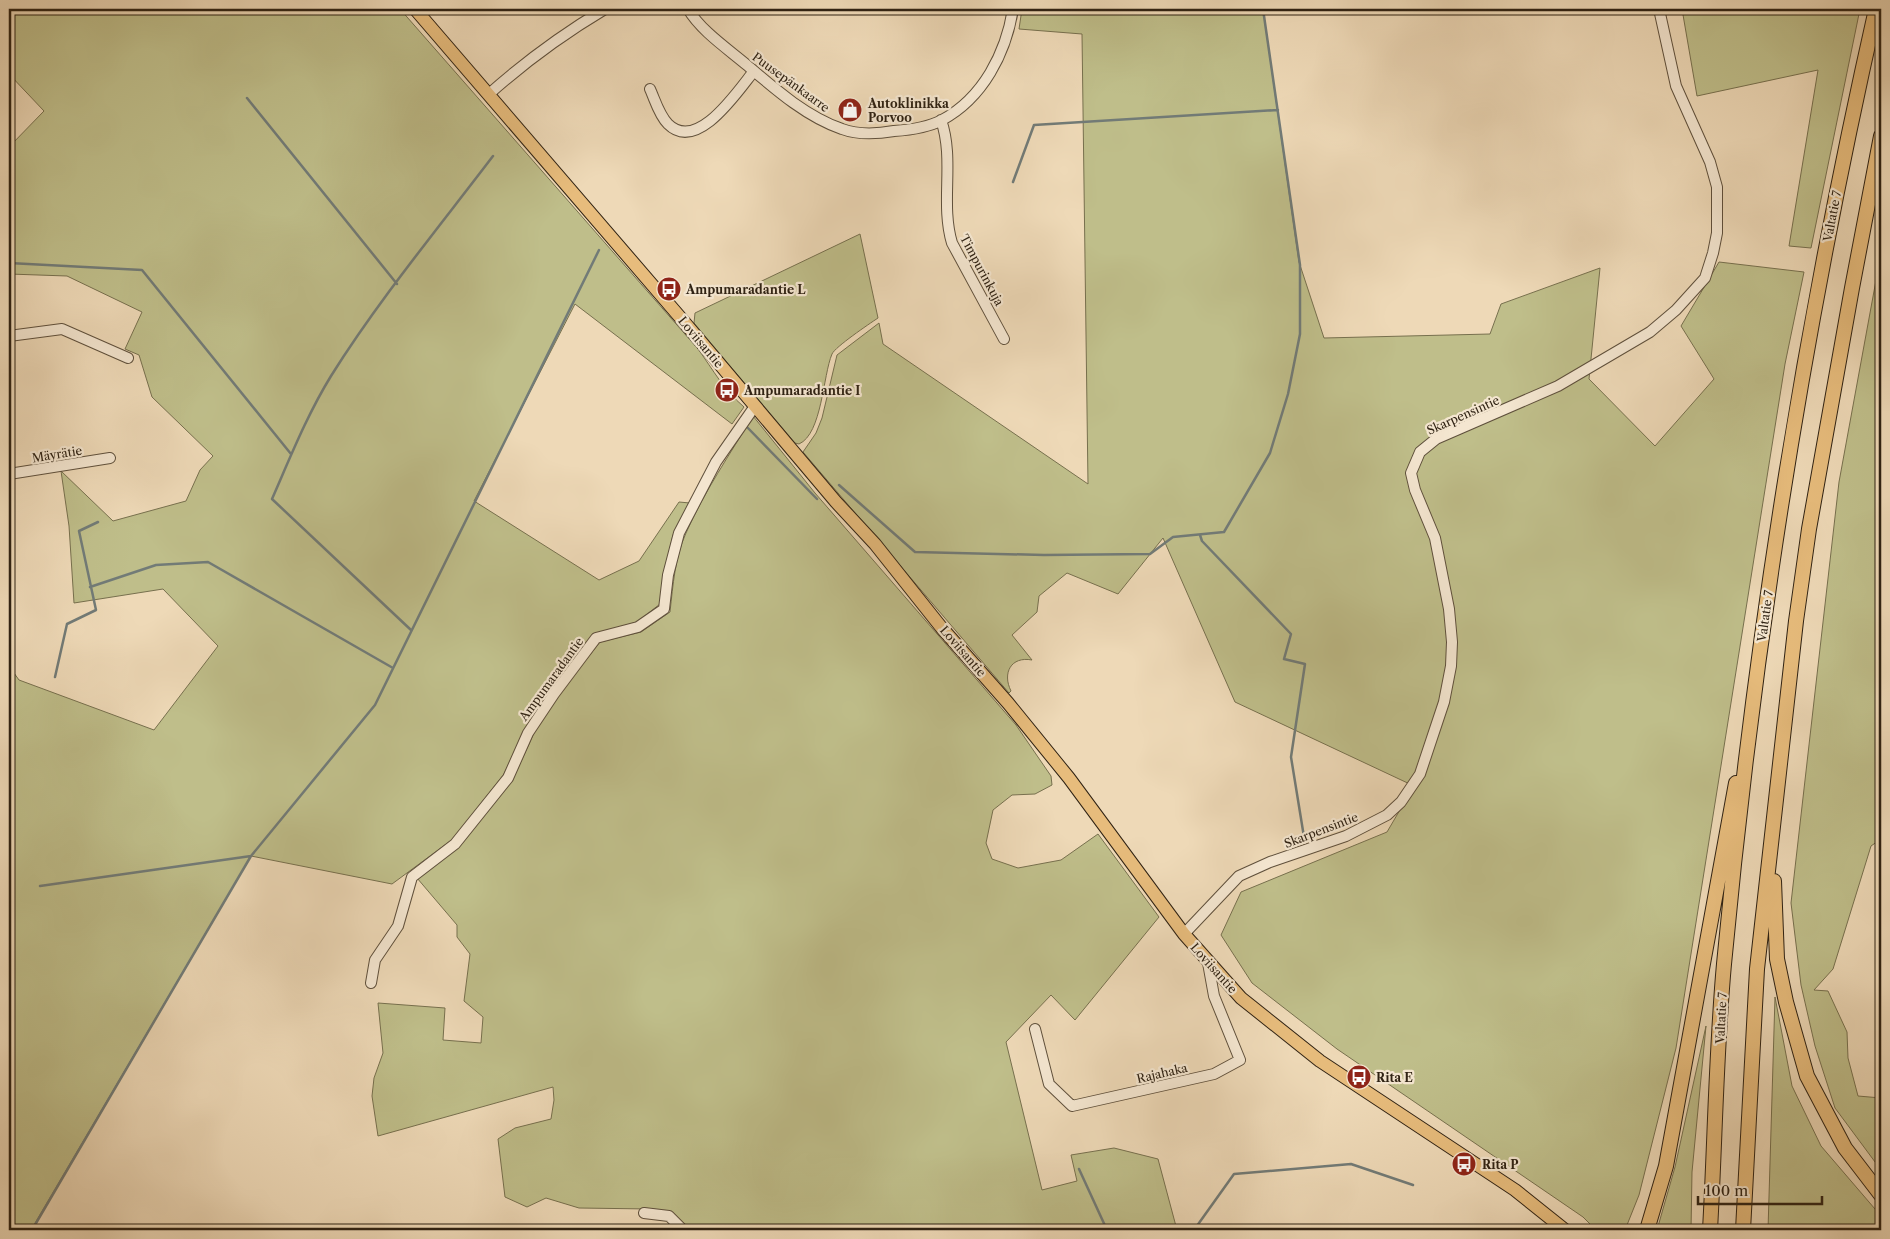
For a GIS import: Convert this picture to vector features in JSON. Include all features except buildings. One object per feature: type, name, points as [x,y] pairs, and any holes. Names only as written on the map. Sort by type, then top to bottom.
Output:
[{"type":"highway","name":"Valtatie 7","points":[[1710,1230],[1724,967],[1747,748],[1782,497],[1851,118],[1876,9]]},
{"type":"highway","points":[[1743,1230],[1757,969],[1781,744],[1809,529],[1881,136]]},
{"type":"highway","points":[[1781,744],[1774,868],[1778,960],[1786,1002],[1807,1076],[1845,1148],[1881,1195]]},
{"type":"highway","points":[[1647,1230],[1666,1166],[1727,839],[1732,798],[1747,748]]},
{"type":"main road","name":"Loviisantie","points":[[415,9],[875,544],[941,627],[1008,703],[1069,778],[1184,934],[1208,963],[1241,998],[1320,1061],[1515,1190],[1557,1228]]},
{"type":"street","points":[[489,94],[538,52],[606,9]]},
{"type":"street","name":"Puusepänkaarre","points":[[688,9],[707,30],[754,71],[809,113],[843,130],[879,133],[907,130],[941,120],[966,102],[990,73],[1006,40],[1013,9]]},
{"type":"street","name":"Skarpensintie","points":[[1184,934],[1239,876],[1270,862],[1346,836],[1387,815],[1400,802],[1420,774],[1444,702],[1451,666],[1452,642],[1449,609],[1435,538],[1412,480],[1413,465],[1420,452],[1436,439],[1558,386],[1650,332],[1676,310],[1705,278],[1717,233],[1717,187],[1710,162],[1676,86],[1659,9]]},
{"type":"street","points":[[650,89],[662,116],[668,124],[681,132],[692,132],[710,122],[754,71]]},
{"type":"street","name":"Timpurinkuja","points":[[941,120],[946,133],[946,218],[950,236],[1004,339]]},
{"type":"street","points":[[9,336],[62,329],[128,358]]},
{"type":"street","name":"Ampumaradantie","points":[[371,983],[376,960],[398,926],[412,877],[455,844],[508,778],[528,733],[554,694],[596,638],[638,627],[664,608],[668,575],[679,533],[716,462],[755,406]]},
{"type":"street","name":"Mäyrätie","points":[[9,474],[110,458]]},
{"type":"street","name":"Rajahaka","points":[[1035,1029],[1050,1084],[1072,1106],[1214,1074],[1240,1060],[1214,996],[1208,963]]},
{"type":"street","points":[[644,1213],[669,1216],[683,1230]]},
{"type":"shaded area","points":[[9,9],[400,9],[698,349],[724,387],[744,407],[732,424],[575,304],[474,501],[599,580],[639,561],[679,502],[690,503],[673,535],[663,578],[660,604],[637,622],[595,634],[549,691],[524,731],[504,774],[453,839],[392,884],[251,856],[31,1230],[9,1228],[9,666],[19,680],[154,730],[218,646],[163,589],[74,603],[69,526],[61,471],[113,521],[186,501],[200,470],[213,456],[152,397],[139,355],[125,349],[142,312],[67,276],[9,274],[9,147],[44,111],[9,74]]},
{"type":"shaded area","points":[[1022,9],[1263,9],[1299,262],[1324,338],[1490,334],[1501,304],[1600,268],[1589,379],[1655,446],[1714,379],[1681,326],[1719,262],[1804,272],[1785,364],[1676,1048],[1639,1195],[1625,1230],[1596,1230],[1583,1217],[1337,1049],[1252,983],[1221,935],[1241,892],[1387,832],[1414,786],[1235,702],[1163,538],[1118,594],[1067,573],[1039,596],[1037,612],[1012,635],[1032,660],[1025,659],[1014,663],[1010,667],[1008,684],[1011,691],[1009,693],[803,452],[816,433],[822,418],[837,355],[879,323],[883,344],[1088,484],[1082,34],[1019,29]]},
{"type":"shaded area","points":[[1682,9],[1860,9],[1811,248],[1789,246],[1818,70],[1697,96]]},
{"type":"shaded area","points":[[860,234],[878,318],[846,341],[832,354],[813,429],[807,438],[799,444],[795,443],[694,323],[695,313]]},
{"type":"shaded area","points":[[1881,253],[1881,839],[1871,846],[1833,969],[1814,990],[1828,991],[1847,1032],[1848,1058],[1858,1096],[1881,1098],[1881,1170],[1835,1108],[1815,1046],[1801,985],[1791,903],[1839,482]]},
{"type":"shaded area","points":[[753,416],[815,493],[1016,725],[1051,776],[1052,785],[1035,794],[1012,795],[993,810],[986,843],[992,859],[1018,868],[1061,860],[1098,834],[1159,917],[1075,1020],[1051,995],[1006,1042],[1042,1190],[1077,1181],[1071,1155],[1114,1148],[1158,1159],[1177,1230],[687,1230],[650,1209],[579,1208],[546,1198],[527,1207],[505,1197],[498,1139],[515,1128],[551,1119],[554,1100],[553,1087],[378,1136],[372,1096],[374,1078],[383,1053],[378,1003],[445,1008],[443,1040],[481,1043],[483,1017],[464,1001],[470,954],[457,937],[457,925],[417,878],[458,848],[512,781],[534,733],[562,690],[600,642],[641,632],[670,612],[673,581],[682,542],[709,488]]},
{"type":"shaded area","points":[[1775,997],[1792,1086],[1821,1146],[1881,1216],[1881,1230],[1768,1230]]},
{"type":"shaded area","points":[[1706,1026],[1692,1172],[1691,1230],[1657,1230],[1675,1167]]},
{"type":"waterway","points":[[839,485],[915,552],[1044,555],[1150,554],[1173,537],[1224,532],[1270,453],[1288,394],[1300,334],[1300,265],[1263,9]]},
{"type":"waterway","points":[[247,98],[397,284]]},
{"type":"waterway","points":[[1013,182],[1034,125],[1278,110]]},
{"type":"waterway","points":[[411,630],[272,499],[292,452],[322,391],[349,348],[430,237],[493,156]]},
{"type":"waterway","points":[[32,1230],[251,856],[375,705],[599,250]]},
{"type":"waterway","points":[[9,263],[142,270],[291,454]]},
{"type":"waterway","points":[[745,425],[817,499]]},
{"type":"waterway","points":[[55,677],[67,624],[96,610],[79,531],[98,522]]},
{"type":"waterway","points":[[1200,535],[1202,541],[1291,634],[1284,659],[1305,664],[1291,757],[1304,837]]},
{"type":"waterway","points":[[90,587],[156,565],[208,562],[393,668]]},
{"type":"waterway","points":[[40,886],[251,856]]},
{"type":"waterway","points":[[1194,1230],[1234,1174],[1351,1164],[1413,1185]]},
{"type":"waterway","points":[[1079,1169],[1107,1230]]},
{"type":"place","name":"Autoklinikka Porvoo","points":[[850,110]]},
{"type":"place","name":"Ampumaradantie L","points":[[669,289]]},
{"type":"place","name":"Ampumaradantie I","points":[[727,390]]},
{"type":"place","name":"Rita E","points":[[1359,1077]]},
{"type":"place","name":"Rita P","points":[[1464,1164]]}]
